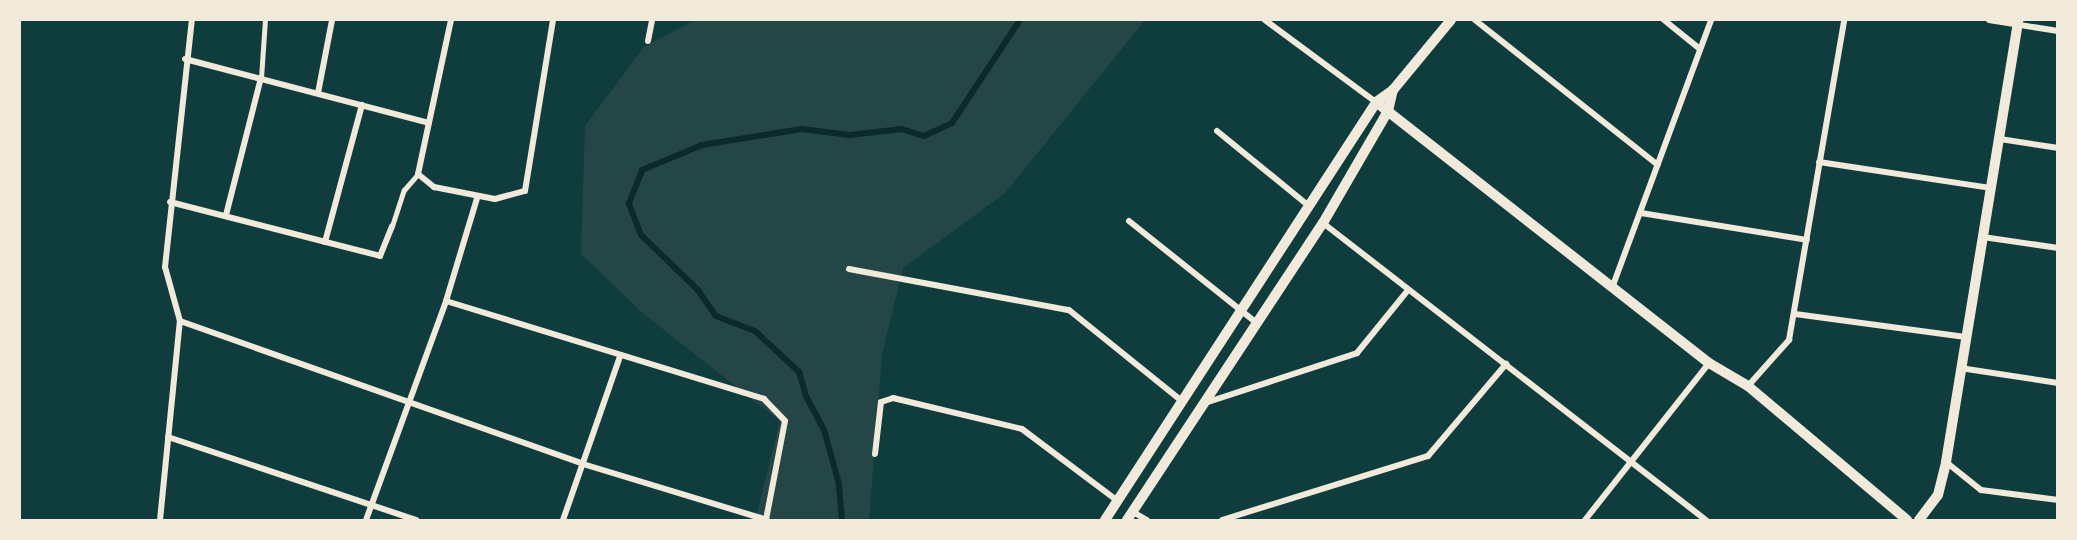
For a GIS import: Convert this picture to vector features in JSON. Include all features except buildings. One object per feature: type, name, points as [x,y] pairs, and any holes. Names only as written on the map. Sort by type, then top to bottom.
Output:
[{"type":"street","points":[[160,520],[180,321],[165,267],[185,59],[192,20]]},
{"type":"street","points":[[226,215],[261,78],[265,20]]},
{"type":"street","points":[[318,93],[332,20]]},
{"type":"street","points":[[170,202],[380,256],[404,190],[418,174],[451,20]]},
{"type":"street","points":[[418,174],[434,187],[477,198],[495,199],[525,192],[553,20]]},
{"type":"street","points":[[648,41],[652,20]]},
{"type":"street","points":[[1265,20],[1388,111],[1709,363],[1748,387],[1907,520]]},
{"type":"street","points":[[1105,520],[1184,403],[1240,311],[1376,102],[1393,90],[1451,20]]},
{"type":"street","points":[[1475,20],[1658,165]]},
{"type":"street","points":[[1664,20],[1700,49]]},
{"type":"street","points":[[1612,289],[1711,20]]},
{"type":"street","points":[[1748,387],[1789,340],[1844,20]]},
{"type":"street","points":[[1989,20],[2018,22],[2058,31]]},
{"type":"street","points":[[1919,520],[1938,495],[1946,462],[2018,22]]},
{"type":"street","points":[[185,59],[429,123]]},
{"type":"street","points":[[1147,520],[1130,516],[1323,223],[1388,111],[1393,90]]},
{"type":"street","points":[[325,242],[362,105]]},
{"type":"street","points":[[1218,131],[1309,206]]},
{"type":"street","points":[[2000,139],[2058,148]]},
{"type":"street","points":[[1819,162],[1990,188]]},
{"type":"street","points":[[366,520],[446,301],[477,198]]},
{"type":"street","points":[[1641,213],[1807,240]]},
{"type":"street","points":[[1129,221],[1257,323]]},
{"type":"street","points":[[1323,223],[1506,364],[1632,465],[1706,520]]},
{"type":"street","points":[[1983,237],[2058,248]]},
{"type":"street","points":[[849,269],[1069,310],[1184,403]]},
{"type":"street","points":[[1204,404],[1357,353],[1408,290]]},
{"type":"street","points":[[180,321],[583,464],[767,520],[784,421],[764,399],[446,301]]},
{"type":"street","points":[[1795,314],[1965,337]]},
{"type":"street","points":[[563,520],[620,356]]},
{"type":"street","points":[[1586,520],[1632,465],[1709,363]]},
{"type":"street","points":[[1222,520],[1428,456],[1506,364]]},
{"type":"street","points":[[1960,368],[2058,383]]},
{"type":"street","points":[[875,454],[881,402],[893,398],[1022,429],[1118,501]]},
{"type":"street","points":[[168,437],[416,520]]},
{"type":"street","points":[[1946,462],[1981,490],[2058,500]]},
{"type":"shaded area","points":[[695,20],[1145,20],[1005,193],[903,268],[882,354],[869,520],[755,520],[780,421],[645,315],[581,254],[585,126],[644,47]]},
{"type":"waterway","points":[[842,520],[839,484],[824,430],[806,396],[799,372],[755,331],[716,316],[698,290],[641,235],[629,203],[642,170],[702,145],[802,129],[850,135],[902,129],[924,136],[952,123],[1020,20]]}]
